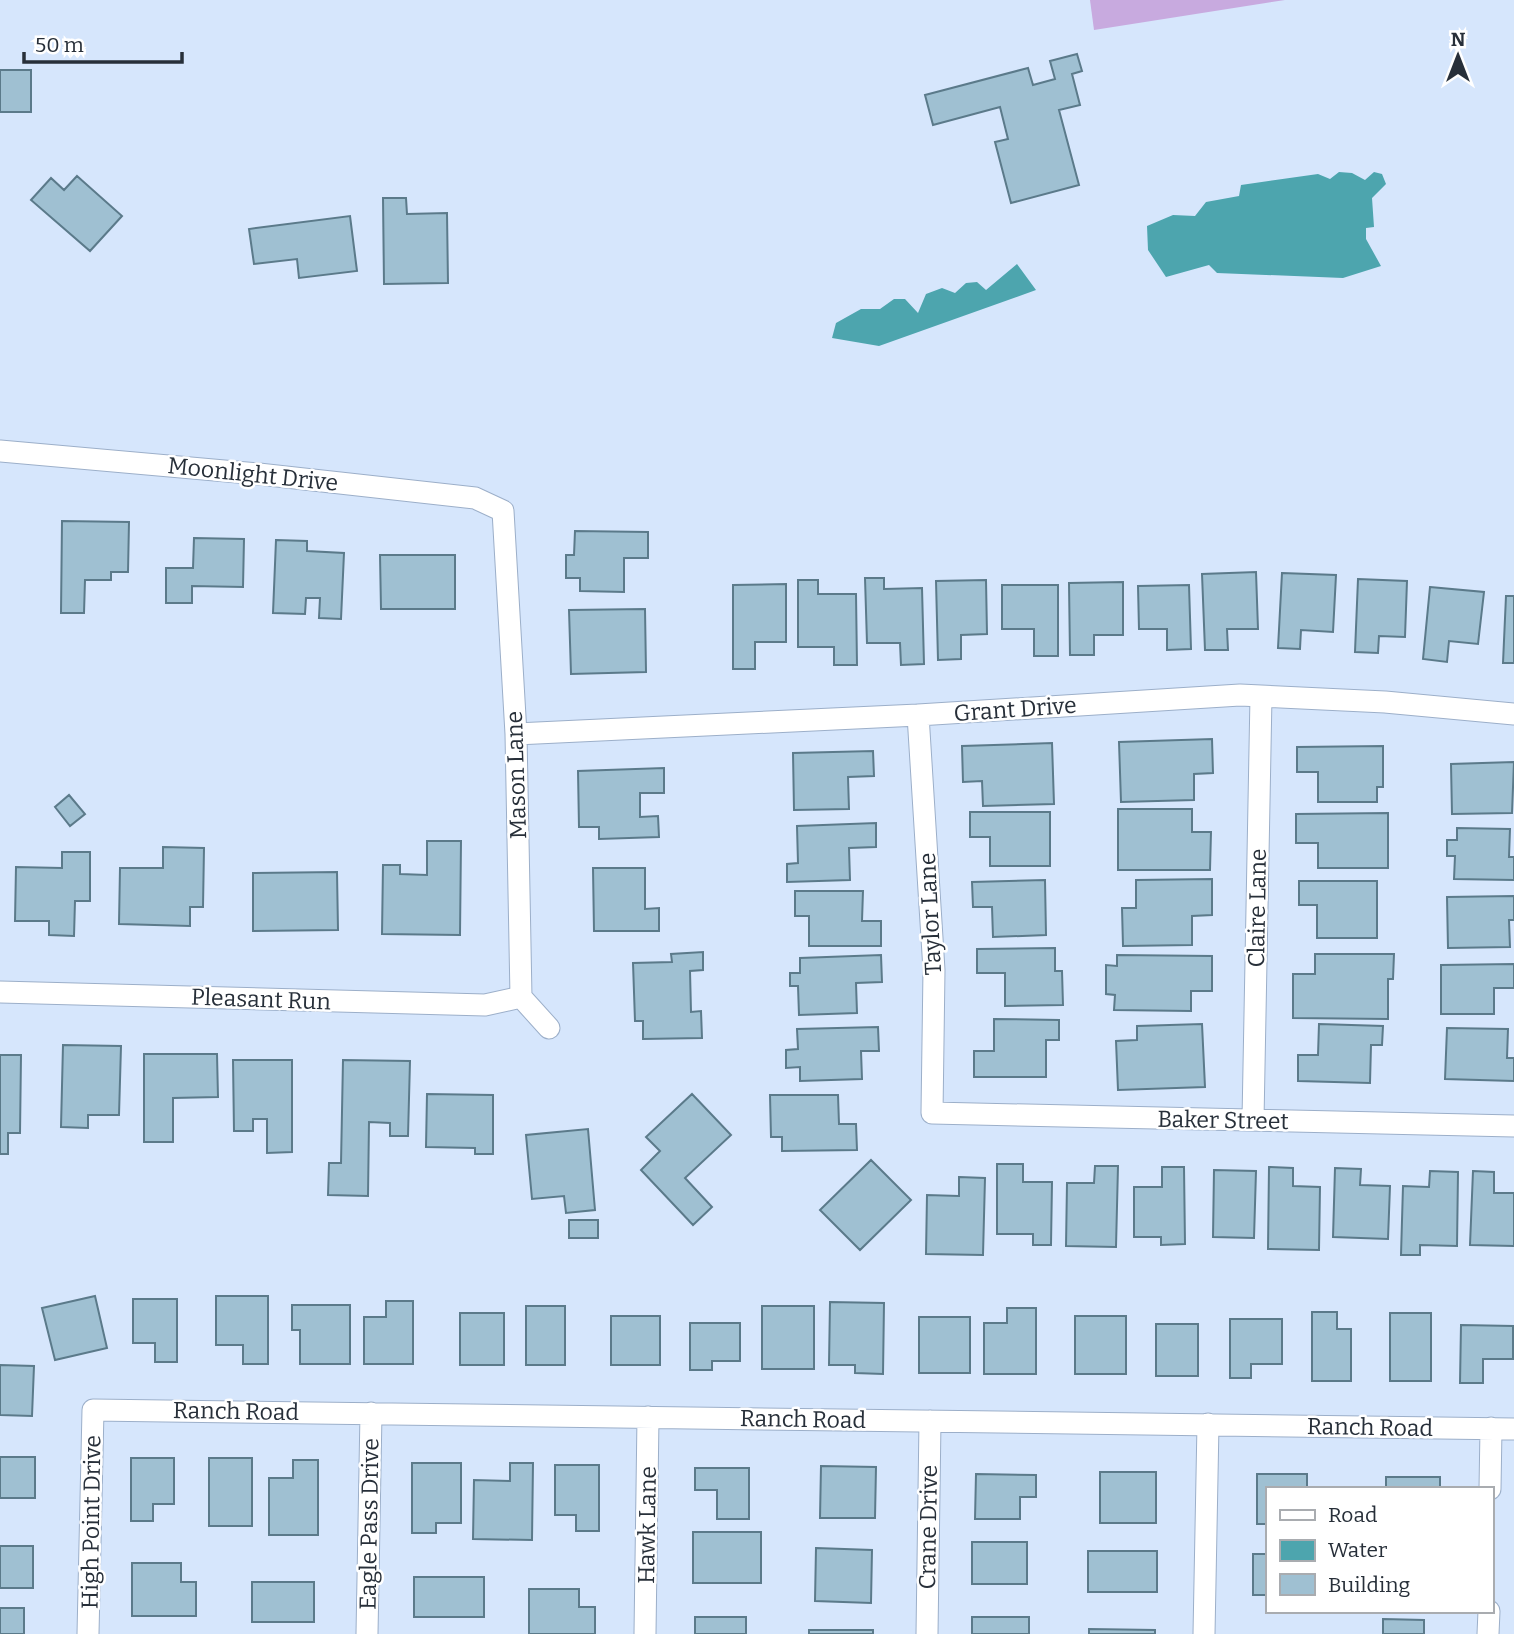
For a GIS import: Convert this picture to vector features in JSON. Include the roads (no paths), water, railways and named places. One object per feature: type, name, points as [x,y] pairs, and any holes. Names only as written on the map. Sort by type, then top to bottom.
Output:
[{"type":"street","name":"Moonlight Drive","points":[[0,451],[246,473],[475,498],[503,511]]},
{"type":"street","name":"Mason Lane","points":[[503,511],[516,734],[521,997]]},
{"type":"street","name":"Grant Drive","points":[[516,734],[918,715],[1240,695],[1385,702],[1514,714]]},
{"type":"street","name":"Claire Lane","points":[[1254,1120],[1261,696]]},
{"type":"street","name":"Taylor Lane","points":[[918,715],[934,970],[932,1113]]},
{"type":"street","name":"Pleasant Run","points":[[0,992],[485,1005],[521,997]]},
{"type":"street","points":[[521,997],[549,1028]]},
{"type":"street","name":"Baker Street","points":[[932,1113],[1514,1126]]},
{"type":"street","name":"Ranch Road","points":[[93,1410],[1514,1429]]},
{"type":"street","name":"High Point Drive","points":[[88,1634],[93,1410]]},
{"type":"street","name":"Eagle Pass Drive","points":[[367,1634],[371,1413]]},
{"type":"street","name":"Hawk Lane","points":[[645,1634],[649,1417]]},
{"type":"street","name":"Crane Drive","points":[[926,1634],[930,1421]]},
{"type":"street","points":[[1204,1634],[1208,1424]]},
{"type":"street","points":[[1490,1487],[1491,1428]]},
{"type":"street","points":[[1488,1634],[1489,1613]]},
{"type":"water","points":[[1339,172],[1352,173],[1365,180],[1374,172],[1382,174],[1386,184],[1372,198],[1374,227],[1366,228],[1366,239],[1381,266],[1343,278],[1217,273],[1209,265],[1166,277],[1148,250],[1147,226],[1173,215],[1195,216],[1206,202],[1239,196],[1241,185],[1318,174],[1330,179]]},
{"type":"water","points":[[1017,264],[1036,290],[879,346],[832,338],[836,323],[861,309],[880,309],[894,299],[905,299],[918,313],[926,294],[942,288],[955,293],[966,283],[977,282],[986,290]]}]
